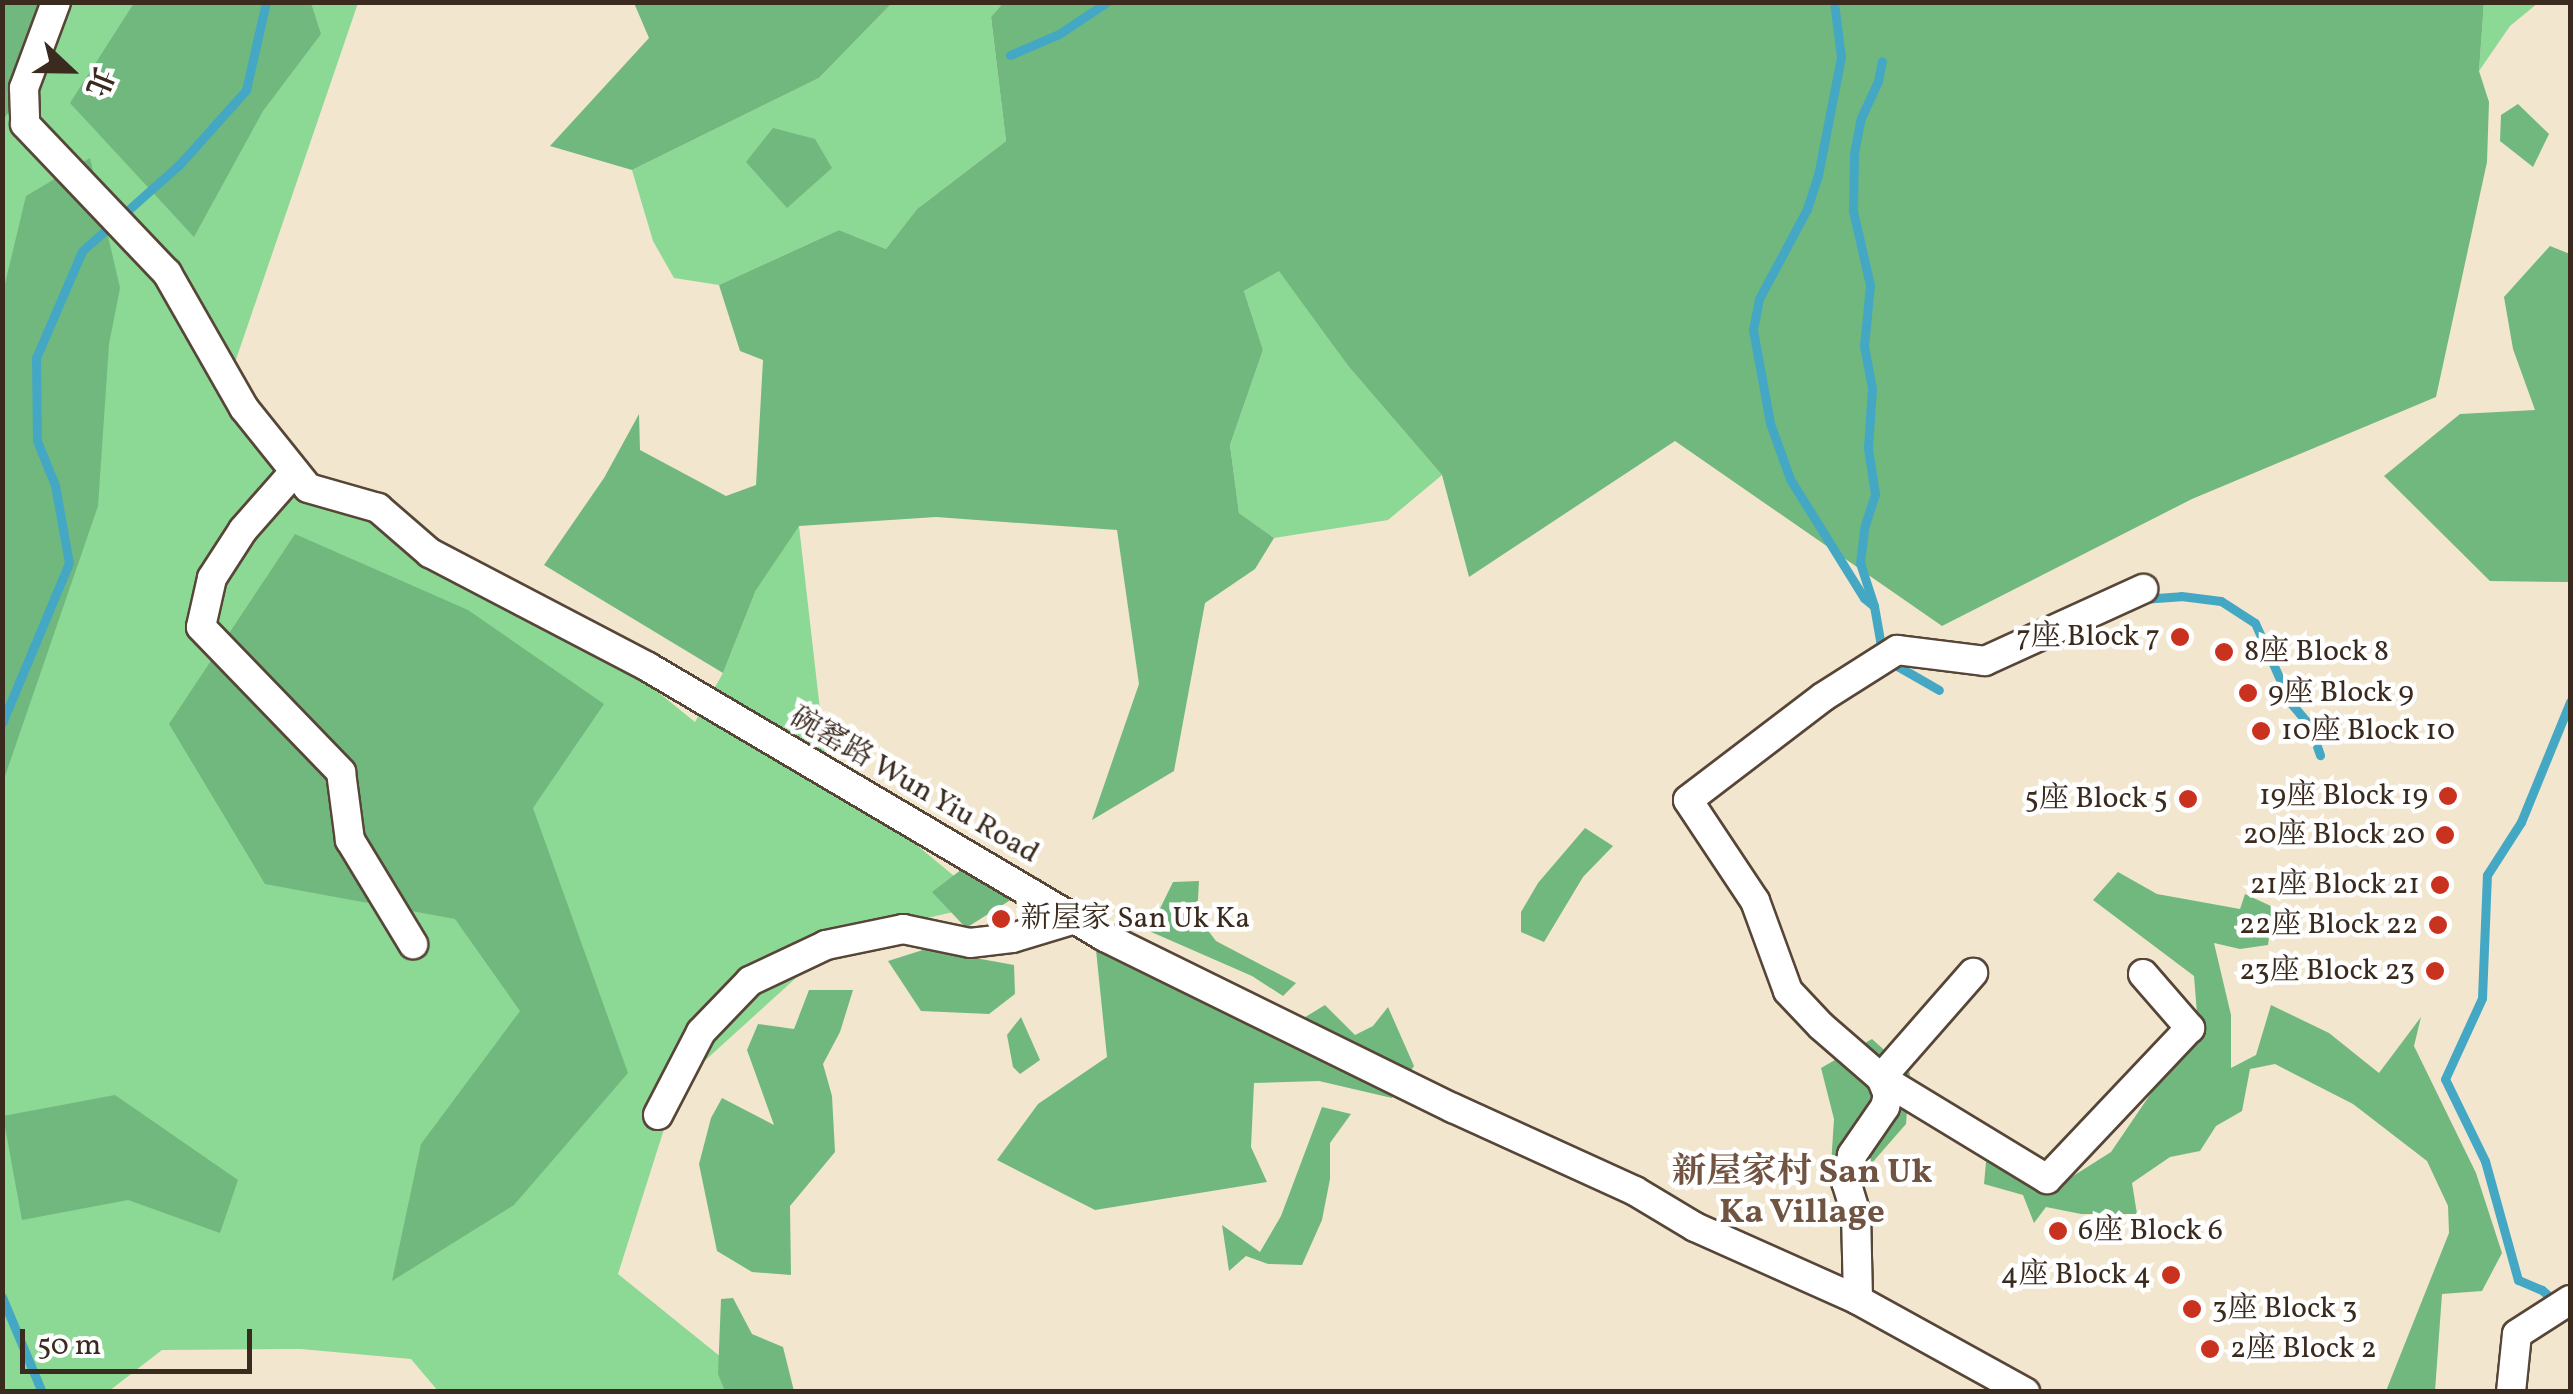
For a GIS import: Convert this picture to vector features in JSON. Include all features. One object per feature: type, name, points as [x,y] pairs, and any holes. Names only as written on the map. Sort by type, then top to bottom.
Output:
[{"type":"street","name":"碗窰路 Wun Yiu Road","points":[[56,2],[24,88],[14,130],[94,196],[167,273],[244,408],[308,488],[378,508],[430,554],[648,667],[1058,907],[1072,920],[1453,1108],[1635,1191],[1695,1227],[1858,1300],[2025,1392]]},
{"type":"street","points":[[294,472],[242,530],[212,578],[201,627],[342,772],[350,840],[413,944]]},
{"type":"street","points":[[2143,589],[1985,661],[1896,650],[1871,670],[1822,697],[1688,800],[1755,901],[1788,991],[1880,1078],[2047,1179],[2190,1028],[2143,974]]},
{"type":"street","points":[[658,1115],[700,1032],[750,981],[811,952],[904,929],[970,943],[1012,938],[1072,920]]},
{"type":"street","points":[[1880,1078],[1973,973]]},
{"type":"street","points":[[1858,1300],[1856,1214],[1846,1182],[1852,1156],[1885,1106],[1888,1095],[1880,1078]]},
{"type":"street","points":[[2512,1392],[2516,1334],[2570,1300]]},
{"type":"green space","points":[[3,3],[358,3],[230,377],[305,470],[550,605],[695,722],[723,673],[756,590],[726,496],[799,526],[827,771],[988,904],[840,938],[678,1085],[618,1274],[763,1391],[438,1391],[411,1359],[301,1349],[162,1350],[109,1391],[3,1392]]},
{"type":"green space","points":[[3,3],[39,3],[15,103],[3,120]]},
{"type":"green space","points":[[134,3],[311,3],[321,34],[263,111],[194,237],[70,103]]},
{"type":"green space","points":[[634,3],[892,3],[819,78],[632,170],[550,146],[649,38]]},
{"type":"green space","points":[[892,3],[1003,3],[991,17],[1006,141],[917,209],[886,249],[839,230],[719,285],[674,278],[653,241],[632,170],[819,78]]},
{"type":"green space","points":[[1003,3],[2484,3],[2479,71],[2489,102],[2487,162],[2436,397],[2192,499],[1942,626],[1675,441],[1469,577],[1442,475],[1349,367],[1279,271],[1244,291],[1263,350],[1230,445],[1239,513],[1274,538],[1255,569],[1205,603],[1174,771],[1092,820],[1139,684],[1117,530],[936,517],[799,526],[756,590],[723,673],[544,565],[604,478],[639,414],[640,450],[726,496],[756,485],[763,360],[740,351],[719,285],[839,230],[886,249],[917,209],[1006,141],[991,17]]},
{"type":"green space","points":[[2484,3],[2538,3],[2510,26],[2479,71]]},
{"type":"green space","points":[[2518,104],[2549,134],[2533,167],[2500,141],[2501,115]]},
{"type":"green space","points":[[773,128],[815,139],[832,168],[787,208],[746,162]]},
{"type":"green space","points":[[90,158],[120,288],[109,344],[98,506],[3,782],[3,292],[26,196]]},
{"type":"green space","points":[[2550,246],[2570,254],[2570,582],[2490,581],[2384,476],[2460,414],[2535,410],[2513,349],[2504,297]]},
{"type":"green space","points":[[1280,270],[1349,367],[1442,475],[1388,520],[1274,538],[1239,513],[1230,445],[1263,350],[1244,291]]},
{"type":"green space","points":[[295,534],[468,610],[604,704],[533,808],[628,1073],[514,1205],[392,1281],[421,1144],[520,1011],[455,919],[265,884],[169,724]]},
{"type":"green space","points":[[1585,828],[1613,846],[1583,877],[1544,942],[1521,932],[1521,912],[1538,883]]},
{"type":"green space","points":[[987,850],[1042,880],[966,928],[932,892]]},
{"type":"green space","points":[[2118,872],[2157,894],[2240,909],[2245,894],[2273,907],[2268,945],[2240,949],[2214,943],[2231,1015],[2231,1068],[2256,1055],[2271,1005],[2329,1033],[2379,1073],[2421,1017],[2414,1046],[2476,1173],[2502,1253],[2482,1291],[2442,1294],[2435,1391],[2386,1391],[2449,1233],[2448,1206],[2427,1161],[2353,1104],[2275,1064],[2250,1069],[2242,1111],[2216,1126],[2200,1151],[2170,1157],[2132,1183],[2137,1214],[2081,1214],[2046,1207],[2034,1223],[2023,1195],[1984,1184],[1986,1162],[2005,1161],[2051,1190],[2111,1152],[2177,1055],[2199,1038],[2194,976],[2093,900]]},
{"type":"green space","points":[[1199,881],[1197,916],[1216,941],[1296,983],[1283,996],[1252,976],[1149,931],[1173,882]]},
{"type":"green space","points":[[926,949],[1014,965],[1015,994],[989,1014],[921,1011],[888,961]]},
{"type":"green space","points":[[1096,950],[1192,972],[1302,1019],[1325,1005],[1355,1035],[1373,1026],[1388,1007],[1414,1066],[1392,1098],[1319,1081],[1254,1083],[1251,1147],[1267,1182],[1095,1210],[997,1160],[1038,1104],[1107,1057]]},
{"type":"green space","points":[[809,990],[853,990],[840,1032],[823,1064],[832,1096],[835,1152],[790,1206],[791,1275],[752,1272],[717,1251],[699,1164],[711,1118],[722,1098],[774,1125],[747,1050],[758,1024],[794,1029]]},
{"type":"green space","points":[[1021,1017],[1040,1060],[1020,1074],[1013,1067],[1007,1035]]},
{"type":"green space","points":[[1872,1039],[1910,1073],[1906,1124],[1858,1179],[1831,1165],[1834,1119],[1821,1068]]},
{"type":"green space","points":[[115,1095],[238,1180],[220,1233],[128,1200],[22,1220],[3,1116]]},
{"type":"green space","points":[[1322,1107],[1351,1114],[1330,1143],[1330,1179],[1322,1220],[1302,1265],[1268,1264],[1246,1256],[1229,1271],[1222,1225],[1260,1252],[1281,1216]]},
{"type":"green space","points":[[733,1298],[752,1334],[783,1347],[794,1391],[725,1391],[718,1374],[721,1299]]},
{"type":"waterway","points":[[2,723],[69,563],[55,485],[37,441],[36,358],[82,251],[179,165],[246,90],[266,2]]},
{"type":"waterway","points":[[1010,55],[1059,34],[1107,2]]},
{"type":"waterway","points":[[1834,2],[1841,57],[1818,175],[1807,209],[1759,299],[1753,330],[1770,423],[1790,479],[1864,598],[1874,606],[1880,640],[1899,667],[1939,690]]},
{"type":"waterway","points":[[1874,606],[1860,563],[1865,525],[1875,494],[1868,448],[1872,388],[1864,346],[1870,285],[1853,211],[1854,153],[1861,118],[1878,81],[1882,61]]},
{"type":"waterway","points":[[2142,599],[2181,596],[2221,601],[2255,623],[2290,702],[2310,726],[2320,755]]},
{"type":"waterway","points":[[2558,1304],[2542,1290],[2518,1280],[2485,1161],[2445,1079],[2482,998],[2487,875],[2521,822],[2570,702]]},
{"type":"waterway","points":[[2,1297],[42,1392]]},
{"type":"place","name":"7座 Block 7","points":[[2180,637]]},
{"type":"place","name":"8座 Block 8","points":[[2224,652]]},
{"type":"place","name":"9座 Block 9","points":[[2248,693]]},
{"type":"place","name":"10座 Block 10","points":[[2261,731]]},
{"type":"place","name":"19座 Block 19","points":[[2448,796]]},
{"type":"place","name":"5座 Block 5","points":[[2188,799]]},
{"type":"place","name":"20座 Block 20","points":[[2445,835]]},
{"type":"place","name":"21座 Block 21","points":[[2440,885]]},
{"type":"place","name":"新屋家 San Uk Ka","points":[[1001,919]]},
{"type":"place","name":"22座 Block 22","points":[[2438,925]]},
{"type":"place","name":"23座 Block 23","points":[[2435,971]]},
{"type":"place","name":"6座 Block 6","points":[[2058,1231]]},
{"type":"place","name":"4座 Block 4","points":[[2171,1275]]},
{"type":"place","name":"3座 Block 3","points":[[2192,1309]]},
{"type":"place","name":"2座 Block 2","points":[[2210,1349]]},
{"type":"district","name":"新屋家村 San Uk Ka Village","points":[[1802,1193]]}]
